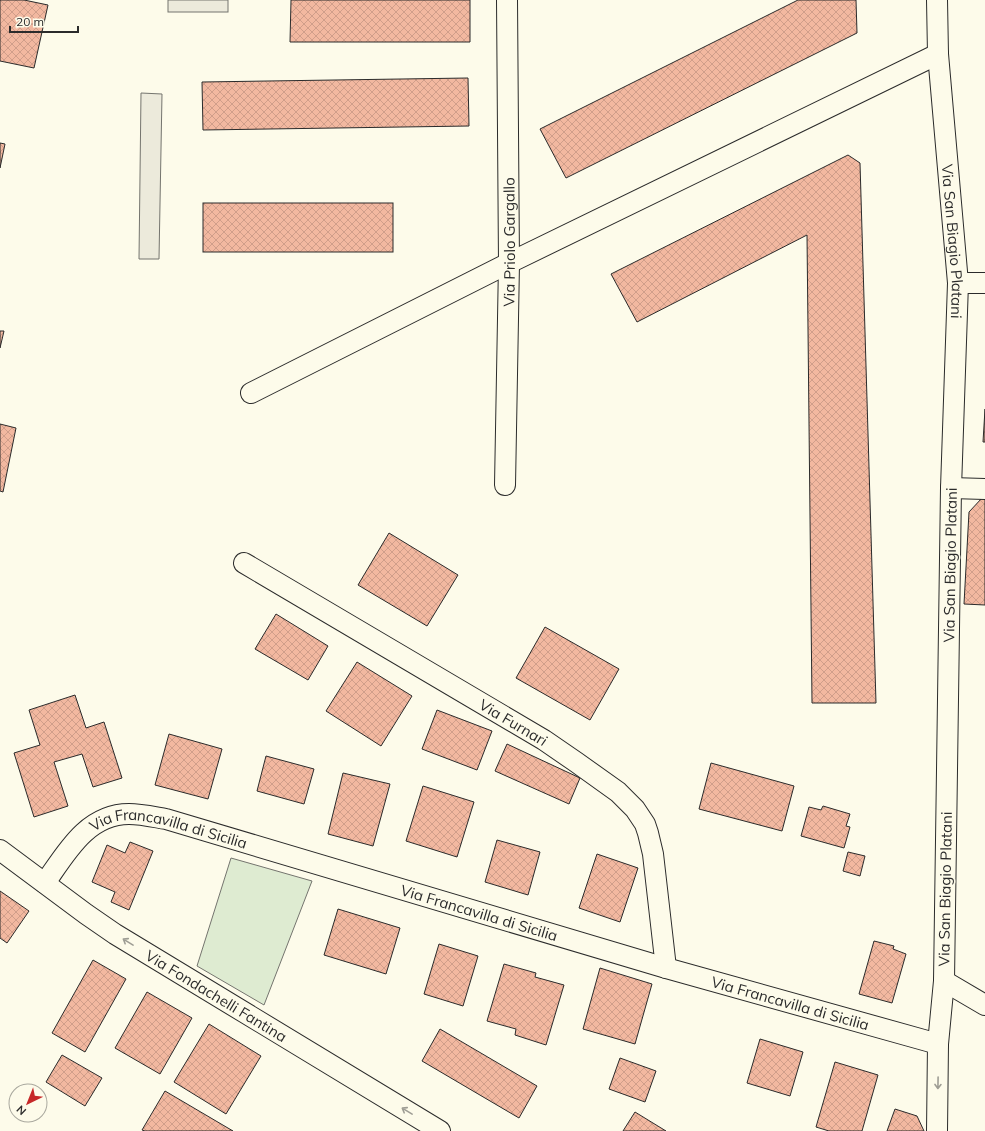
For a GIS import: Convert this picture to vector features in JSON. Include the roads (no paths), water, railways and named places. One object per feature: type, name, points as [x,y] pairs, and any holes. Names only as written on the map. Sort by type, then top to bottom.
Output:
[{"type":"street","name":"Via Priolo Gargallo","points":[[505,485],[509,262],[507,0]]},
{"type":"street","name":"Via San Biagio Platani","points":[[937,0],[938,54],[958,282],[952,488],[944,981],[938,1044],[937,1131]]},
{"type":"street","points":[[251,393],[509,262],[938,54]]},
{"type":"street","points":[[958,282],[985,283]]},
{"type":"street","points":[[952,488],[985,489]]},
{"type":"street","name":"Via Furnari","points":[[244,563],[544,740],[627,800],[645,824],[651,845],[666,968]]},
{"type":"street","name":"Via Francavilla di Sicilia","points":[[45,883],[77,838],[100,820],[119,814],[141,815],[166,819],[666,968],[938,1044]]},
{"type":"street","name":"Via Fondachelli Fantina","points":[[0,850],[115,934],[440,1131]]},
{"type":"street","points":[[944,981],[985,1005]]}]
